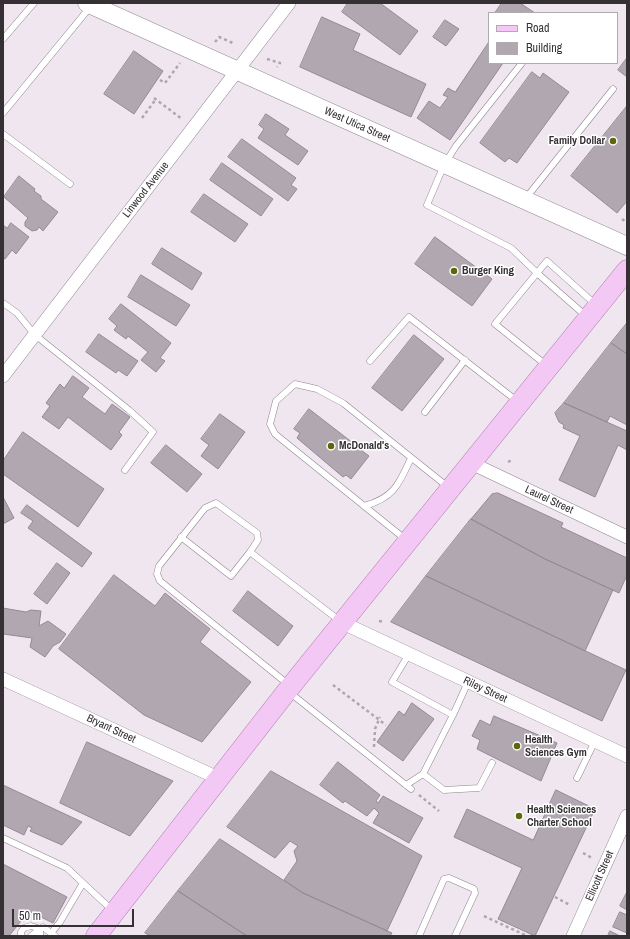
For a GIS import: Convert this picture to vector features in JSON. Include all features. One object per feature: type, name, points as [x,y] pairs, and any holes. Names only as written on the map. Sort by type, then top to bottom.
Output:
[{"type":"main road","points":[[96,936],[289,689],[343,624],[627,270]]},
{"type":"street","name":"Linwood Avenue","points":[[3,376],[290,3]]},
{"type":"street","name":"West Utica Street","points":[[97,5],[444,165],[627,246]]},
{"type":"street","name":"Laurel Street","points":[[471,463],[627,537]]},
{"type":"street","name":"Riley Street","points":[[343,624],[627,756]]},
{"type":"street","name":"Bryant Street","points":[[3,679],[220,779]]},
{"type":"street","name":"Ellicott Street","points":[[573,936],[627,816]]},
{"type":"lane","points":[[3,39],[34,3]]},
{"type":"lane","points":[[3,113],[97,5]]},
{"type":"lane","points":[[521,64],[460,140],[444,165],[427,205],[511,248],[537,272],[593,312]]},
{"type":"lane","points":[[524,200],[613,89]]},
{"type":"lane","points":[[3,134],[70,184]]},
{"type":"lane","points":[[549,367],[495,324],[547,261],[593,312]]},
{"type":"lane","points":[[3,303],[17,313],[35,334],[130,410],[153,432],[125,470]]},
{"type":"lane","points":[[370,361],[409,317],[520,403]]},
{"type":"lane","points":[[425,412],[465,360]]},
{"type":"lane","points":[[409,542],[275,434],[270,424],[276,401],[295,384],[316,389],[343,403],[450,489]]},
{"type":"lane","points":[[364,506],[380,502],[388,496],[398,485],[412,458]]},
{"type":"lane","points":[[182,537],[231,576],[258,540],[257,533],[216,503],[205,508],[182,537],[159,566],[157,574],[160,582],[373,759],[409,787],[423,774],[468,682]]},
{"type":"lane","points":[[250,552],[343,624]]},
{"type":"lane","points":[[409,654],[392,682],[453,714]]},
{"type":"lane","points":[[577,778],[595,741]]},
{"type":"lane","points":[[423,774],[444,790],[479,788],[492,763]]},
{"type":"lane","points":[[3,838],[67,868],[114,912]]},
{"type":"lane","points":[[419,936],[444,879],[449,878],[474,889],[475,893],[455,936]]},
{"type":"lane","points":[[21,934],[24,928],[31,926],[40,929],[43,927],[54,934],[83,883]]},
{"type":"lane","points":[[62,905],[69,908]]},
{"type":"lane","points":[[18,926],[21,934]]},
{"type":"lane","points":[[32,936],[40,929]]},
{"type":"lane","points":[[40,929],[40,936]]},
{"type":"path","points":[[214,42],[219,37],[233,43]]},
{"type":"path","points":[[267,59],[280,63],[277,67]]},
{"type":"path","points":[[160,80],[165,83],[181,62]]},
{"type":"path","points":[[142,118],[155,98],[180,117]]},
{"type":"path","points":[[622,219],[626,222]]},
{"type":"path","points":[[508,462],[512,460]]},
{"type":"path","points":[[379,621],[384,622]]},
{"type":"path","points":[[333,685],[379,718],[386,725]]},
{"type":"path","points":[[373,759],[375,756],[375,729],[379,718]]},
{"type":"path","points":[[409,787],[439,811]]},
{"type":"path","points":[[583,853],[592,858]]},
{"type":"path","points":[[555,897],[570,905]]},
{"type":"path","points":[[484,916],[527,936]]},
{"type":"building","points":[[348,3],[380,3],[418,31],[400,55],[342,12]]},
{"type":"building","points":[[502,3],[520,3],[534,12],[496,12]]},
{"type":"building","points":[[322,17],[360,34],[353,50],[426,84],[411,117],[300,67]]},
{"type":"building","points":[[445,20],[459,29],[446,46],[433,37]]},
{"type":"building","points":[[488,43],[488,64],[502,64],[450,140],[417,118],[429,101],[440,108],[448,97],[443,95],[448,88],[455,92]]},
{"type":"building","points":[[134,51],[163,71],[134,114],[104,94]]},
{"type":"building","points":[[627,58],[627,77],[618,70]]},
{"type":"building","points":[[532,72],[540,78],[543,73],[569,92],[517,163],[509,158],[505,162],[480,143]]},
{"type":"building","name":"Family Dollar","points":[[627,106],[627,201],[617,213],[571,176]]},
{"type":"building","points":[[266,114],[289,129],[285,135],[308,151],[298,165],[258,138],[264,129],[259,125]]},
{"type":"building","points":[[242,139],[296,178],[291,185],[297,189],[288,201],[228,157]]},
{"type":"building","points":[[222,163],[273,199],[261,216],[210,180]]},
{"type":"building","points":[[19,176],[35,189],[34,191],[41,196],[41,199],[58,212],[43,231],[39,227],[37,230],[32,231],[25,226],[25,222],[28,218],[4,197]]},
{"type":"building","points":[[204,194],[248,224],[235,242],[191,212]]},
{"type":"building","points":[[11,223],[29,237],[16,254],[12,250],[5,259],[3,258],[3,225],[7,228]]},
{"type":"building","name":"Burger King","points":[[435,237],[492,279],[472,306],[415,264]]},
{"type":"building","points":[[162,248],[202,273],[192,290],[152,264]]},
{"type":"building","points":[[141,275],[190,305],[176,326],[128,297]]},
{"type":"building","points":[[121,304],[171,343],[160,358],[165,361],[156,372],[141,360],[148,352],[128,336],[126,339],[114,330],[117,326],[109,319]]},
{"type":"building","points":[[627,323],[627,354],[611,343]]},
{"type":"building","points":[[99,334],[138,361],[127,376],[118,370],[116,373],[86,352]]},
{"type":"building","points":[[414,335],[444,359],[402,411],[372,388]]},
{"type":"building","points":[[611,343],[627,354],[627,425],[610,416],[607,422],[564,403]]},
{"type":"building","points":[[73,376],[89,388],[82,397],[105,414],[112,404],[130,417],[119,432],[122,435],[111,450],[68,417],[59,429],[42,417],[50,406],[46,403],[60,384],[64,388]]},
{"type":"building","points":[[564,403],[627,431],[627,450],[618,445],[595,497],[559,480],[580,436],[563,428],[564,425],[559,422],[555,413]]},
{"type":"building","points":[[309,409],[353,443],[356,440],[364,447],[361,450],[369,456],[351,479],[346,475],[343,477],[297,438],[300,433],[294,429]]},
{"type":"building","points":[[220,414],[245,432],[218,469],[201,456],[209,445],[201,439]]},
{"type":"building","points":[[23,432],[104,489],[78,527],[3,474],[3,461]]},
{"type":"building","points":[[166,445],[202,474],[187,492],[151,463]]},
{"type":"building","points":[[498,493],[563,523],[561,527],[627,558],[627,575],[619,593],[545,559],[471,519],[492,494]]},
{"type":"building","points":[[3,497],[14,518],[3,524]]},
{"type":"building","points":[[27,505],[92,553],[82,567],[28,528],[33,521],[21,513]]},
{"type":"building","points":[[471,519],[545,559],[613,590],[585,651],[426,576]]},
{"type":"building","points":[[57,563],[70,573],[47,604],[34,594]]},
{"type":"building","points":[[114,575],[155,606],[165,593],[210,629],[200,642],[251,682],[202,742],[144,715],[59,649]]},
{"type":"building","points":[[426,576],[626,670],[602,721],[391,622]]},
{"type":"building","points":[[248,591],[293,626],[278,646],[233,611]]},
{"type":"building","points":[[3,608],[26,612],[31,610],[41,611],[39,626],[48,621],[66,634],[60,642],[53,646],[45,657],[30,647],[32,638],[3,634]]},
{"type":"building","points":[[412,703],[434,719],[403,761],[377,742],[399,711],[404,715]]},
{"type":"building","name":"Health Sciences Gym","points":[[494,716],[557,743],[541,781],[477,749],[480,740],[472,736],[480,720],[490,725]]},
{"type":"building","points":[[87,742],[173,781],[130,836],[60,803]]},
{"type":"building","points":[[338,762],[380,795],[376,801],[378,803],[383,796],[423,818],[409,843],[373,823],[379,813],[374,808],[367,816],[345,801],[343,803],[320,785]]},
{"type":"building","points":[[271,771],[422,856],[387,931],[303,893],[284,880],[297,861],[294,851],[298,846],[290,841],[275,858],[227,827]]},
{"type":"building","points":[[3,785],[82,822],[62,845],[30,831],[32,828],[28,826],[24,835],[3,825]]},
{"type":"building","name":"Health Sciences Charter School","points":[[556,790],[595,809],[535,936],[498,919],[522,868],[454,837],[467,809],[533,840]]},
{"type":"building","points":[[220,839],[303,893],[392,933],[390,936],[247,936],[178,891]]},
{"type":"building","points":[[3,864],[67,897],[53,923],[29,911],[9,936],[3,936]]},
{"type":"building","points":[[178,891],[247,936],[151,936],[145,933]]},
{"type":"building","points":[[627,892],[627,910],[620,906]]},
{"type":"building","points":[[620,912],[627,915],[627,933],[613,927]]},
{"type":"building","points":[[610,931],[620,936],[608,936]]},
{"type":"place","name":"Family Dollar","points":[[613,141]]},
{"type":"place","name":"Burger King","points":[[454,271]]},
{"type":"place","name":"McDonald's","points":[[331,446]]},
{"type":"place","name":"Health Sciences Gym","points":[[517,746]]},
{"type":"place","name":"Health Sciences Charter School","points":[[519,816]]}]
